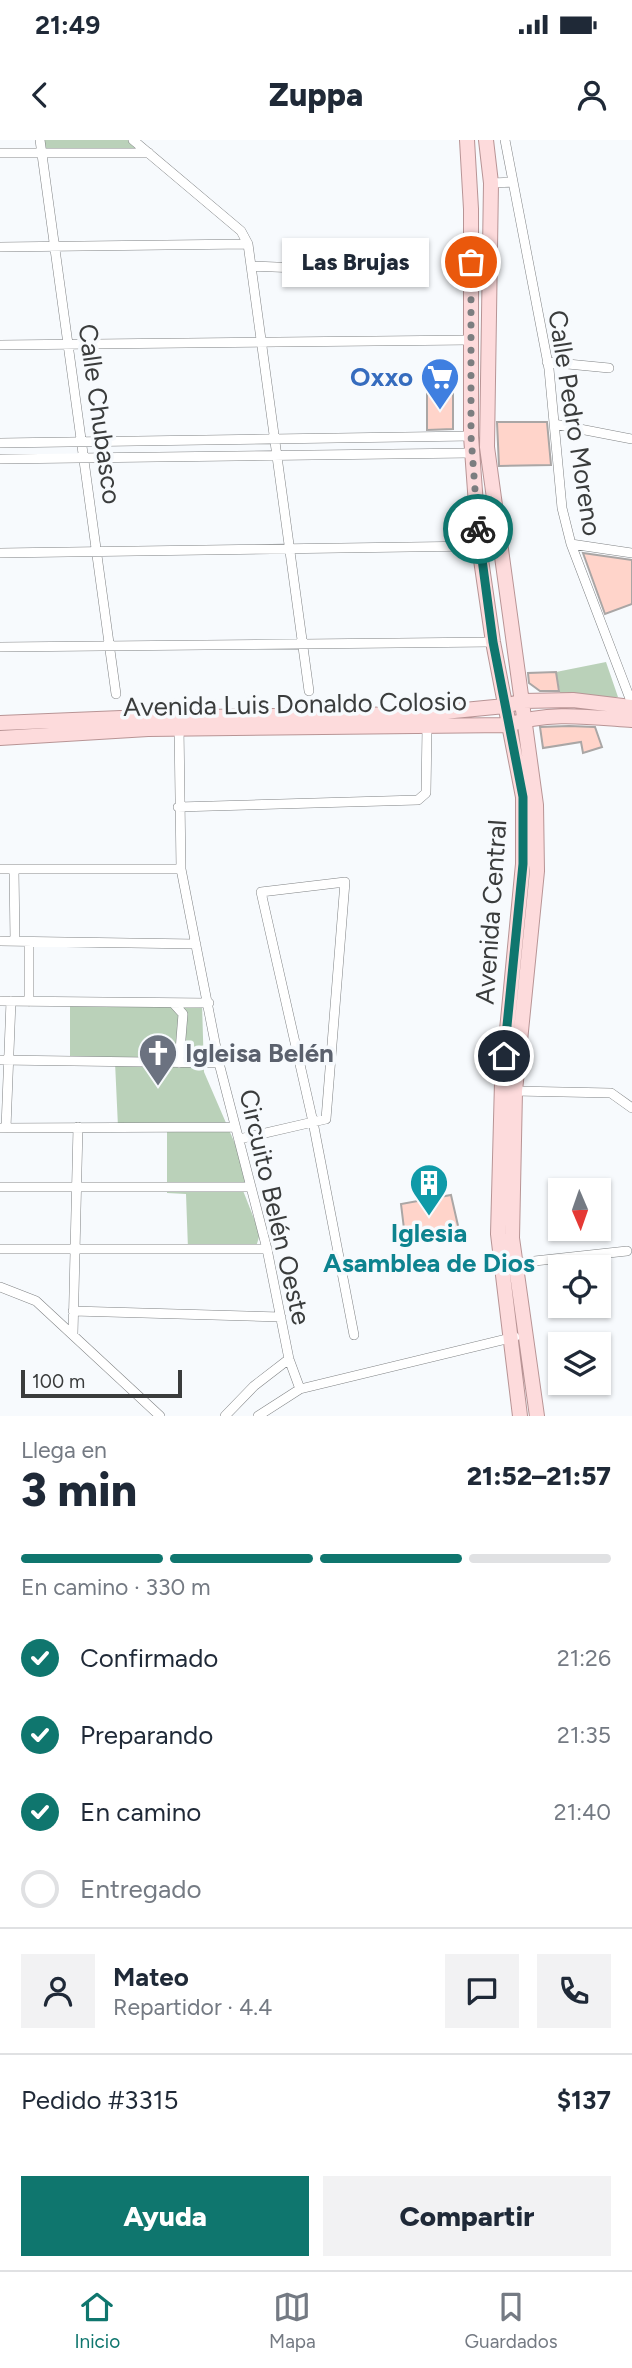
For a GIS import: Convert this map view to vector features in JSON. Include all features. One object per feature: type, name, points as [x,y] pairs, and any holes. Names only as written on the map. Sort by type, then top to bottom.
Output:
[{"type":"main road","name":"Avenida Central","points":[[467,140],[471,209],[471,453],[479,546],[493,642],[523,797],[523,864],[502,1082],[498,1234],[520,1416]]},
{"type":"main road","name":"Avenida Central","points":[[486,140],[491,183],[487,447],[536,805],[537,871],[515,1091],[512,1238],[537,1416]]},
{"type":"main road","points":[[0,723],[179,723],[327,717],[505,706],[523,701],[573,700],[632,706]]},
{"type":"main road","name":"Avenida Luis Donaldo Colosio","points":[[0,738],[179,723],[428,728],[508,725],[525,719],[563,715],[632,720]]},
{"type":"street","name":"Calle Chubasco","points":[[40,140],[116,694]]},
{"type":"street","points":[[133,140],[241,231],[248,244],[309,691]]},
{"type":"street","name":"Calle Pedro Moreno","points":[[505,140],[547,362],[562,508],[571,544],[632,706]]},
{"type":"street","points":[[0,153],[149,153]]},
{"type":"street","points":[[491,183],[513,182]]},
{"type":"street","points":[[0,247],[248,244]]},
{"type":"street","points":[[251,266],[346,270]]},
{"type":"street","points":[[0,345],[471,340]]},
{"type":"street","points":[[547,362],[609,368]]},
{"type":"street","points":[[554,424],[632,439]]},
{"type":"street","points":[[0,459],[85,458],[471,436]]},
{"type":"street","points":[[0,443],[82,442],[471,453]]},
{"type":"street","points":[[571,544],[632,553]]},
{"type":"street","points":[[0,552],[479,546]]},
{"type":"street","points":[[0,647],[493,642]]},
{"type":"street","name":"Circuito Belén Oeste","points":[[179,723],[178,807],[181,869],[219,1063],[267,1249],[289,1359],[300,1389]]},
{"type":"street","points":[[178,807],[418,800],[426,793],[428,728]]},
{"type":"street","points":[[0,869],[181,869]]},
{"type":"street","points":[[14,869],[15,941]]},
{"type":"street","points":[[239,1139],[313,1122],[326,1119],[345,882],[261,892],[313,1122],[354,1335]]},
{"type":"street","points":[[0,941],[196,944]]},
{"type":"street","points":[[29,942],[29,1002]]},
{"type":"street","points":[[0,1001],[209,1003]]},
{"type":"street","points":[[11,1002],[5,1060],[3,1128],[235,1127]]},
{"type":"street","points":[[174,1004],[183,1014],[179,1063]]},
{"type":"street","points":[[5,1060],[219,1063]]},
{"type":"street","points":[[515,1091],[611,1093],[632,1108]]},
{"type":"street","points":[[73,1335],[78,1127]]},
{"type":"street","points":[[0,1187],[251,1187]]},
{"type":"street","points":[[0,1248],[267,1249]]},
{"type":"street","points":[[516,1262],[627,1251]]},
{"type":"street","points":[[0,1287],[36,1301],[160,1416]]},
{"type":"street","points":[[73,1311],[281,1317]]},
{"type":"street","points":[[258,1416],[300,1389],[526,1334]]},
{"type":"street","points":[[225,1416],[254,1386],[289,1359]]},
{"type":"green space","points":[[40,140],[133,140],[146,151],[42,152]]},
{"type":"green space","points":[[606,662],[618,697],[561,697],[556,672]]},
{"type":"green space","points":[[70,1002],[202,1003],[204,1072],[239,1153],[246,1179],[242,1188],[260,1234],[255,1250],[188,1249],[186,1194],[167,1193],[167,1127],[118,1127],[115,1062],[70,1062]]},
{"type":"building","name":"Oxxo","points":[[427,391],[453,391],[453,429],[427,430]]},
{"type":"building","points":[[497,422],[547,422],[551,465],[499,466]]},
{"type":"building","points":[[583,553],[632,560],[632,604],[605,614]]},
{"type":"building","points":[[556,672],[559,691],[540,691],[529,683],[528,673]]},
{"type":"building","points":[[540,727],[595,727],[602,747],[583,753],[581,742],[543,748]]},
{"type":"building","name":"Iglesia Asamblea de Dios","points":[[451,1195],[459,1230],[405,1237],[401,1204]]},
{"type":"way so far","points":[[471,262],[471,453],[478,529]]},
{"type":"place","name":"Las Brujas","points":[[471,262]]},
{"type":"place","name":"Oxxo","points":[[440,411]]},
{"type":"place","name":"Igleisa Belén","points":[[158,1087]]},
{"type":"place","name":"Iglesia Asamblea de Dios","points":[[429,1217]]},
{"type":"route","points":[[478,529],[493,642],[523,797],[523,864],[504,1056]]}]
